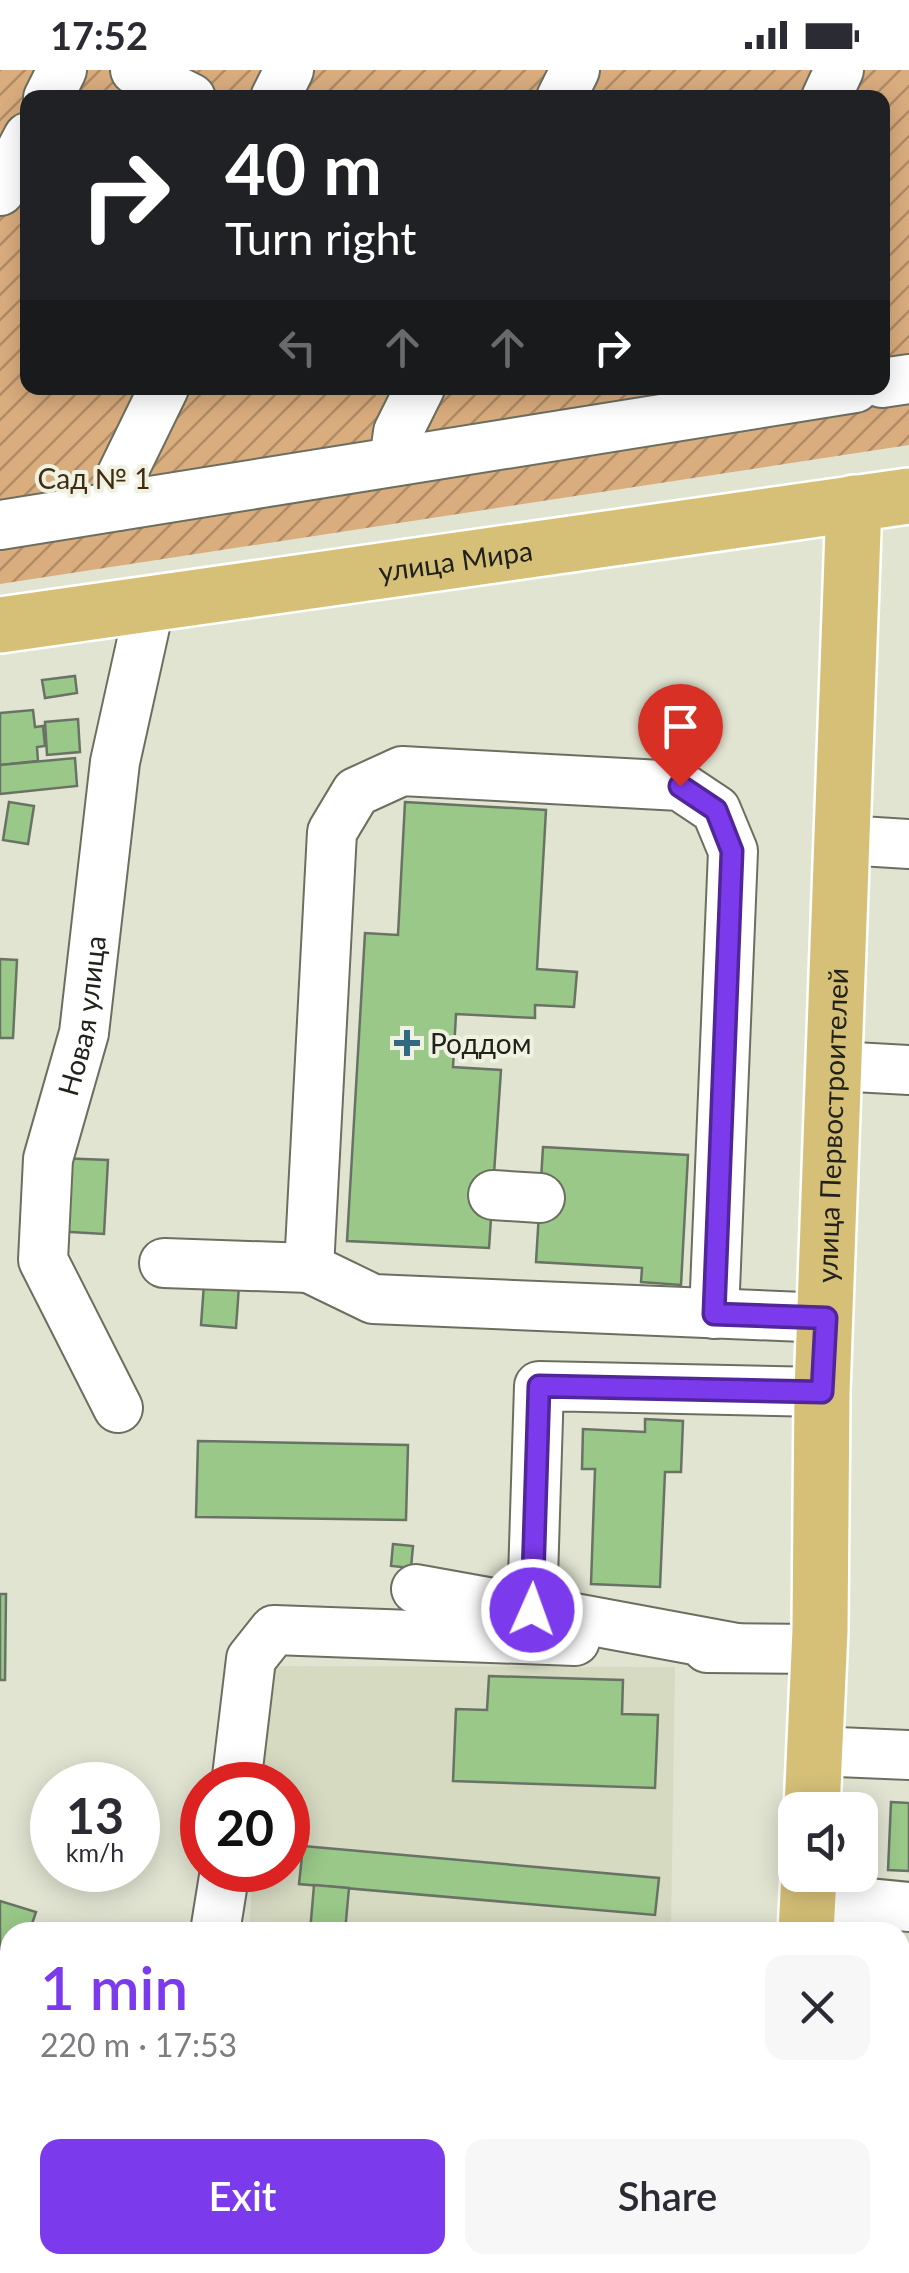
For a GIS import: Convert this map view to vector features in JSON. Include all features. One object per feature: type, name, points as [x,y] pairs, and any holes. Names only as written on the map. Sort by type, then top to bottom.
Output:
[{"type":"main road","name":"улица Мира","points":[[0,625],[909,496]]},
{"type":"main road","name":"улица Первостроителей","points":[[813,1792],[819,1649],[822,1392],[854,503]]},
{"type":"street","points":[[135,70],[175,90]]},
{"type":"street","points":[[0,191],[20,152]]},
{"type":"street","points":[[117,506],[122,476],[161,395]]},
{"type":"street","points":[[394,461],[398,432],[416,395]]},
{"type":"street","points":[[0,526],[394,461],[731,396]]},
{"type":"street","name":"Новая улица","points":[[118,1408],[43,1260],[48,1159],[84,1034],[115,762],[150,604]]},
{"type":"street","points":[[308,1268],[332,832],[356,792],[402,772],[680,786],[716,810],[732,851],[714,1314]]},
{"type":"street","points":[[844,840],[909,844]]},
{"type":"street","points":[[836,1066],[909,1070]]},
{"type":"street","points":[[493,1195],[540,1198]]},
{"type":"street","points":[[164,1263],[308,1268],[373,1300],[826,1318]]},
{"type":"street","points":[[532,1610],[539,1386],[822,1392]]},
{"type":"street","points":[[416,1589],[737,1648]]},
{"type":"street","points":[[239,1762],[251,1659],[274,1630],[819,1649]]},
{"type":"street","points":[[814,1751],[909,1756]]},
{"type":"street","points":[[217,1922],[222,1892]]},
{"type":"street","points":[[808,1902],[909,1907]]},
{"type":"shaded area","points":[[268,1666],[675,1667],[671,1922],[250,1922],[252,1892],[310,1892],[310,1762],[261,1762]]},
{"type":"green space","name":"Сад № 1","points":[[0,70],[909,70],[909,445],[0,584]]},
{"type":"building","points":[[75,676],[77,693],[45,698],[42,680]]},
{"type":"building","points":[[33,710],[35,727],[43,726],[45,746],[37,747],[38,761],[0,765],[0,713]]},
{"type":"building","points":[[78,719],[80,752],[47,755],[45,722]]},
{"type":"building","points":[[75,758],[77,786],[0,794],[0,765]]},
{"type":"building","points":[[9,802],[34,806],[28,844],[3,840]]},
{"type":"building","name":"Роддом","points":[[405,802],[546,810],[537,969],[577,972],[574,1007],[535,1005],[535,1018],[456,1014],[453,1067],[501,1070],[489,1248],[347,1241],[365,933],[398,935]]},
{"type":"building","points":[[0,959],[17,960],[13,1038],[0,1038]]},
{"type":"building","points":[[543,1147],[688,1155],[681,1285],[641,1282],[642,1268],[536,1262]]},
{"type":"building","points":[[58,1158],[108,1160],[104,1234],[54,1231]]},
{"type":"building","points":[[204,1284],[239,1286],[236,1328],[201,1325]]},
{"type":"building","points":[[645,1419],[683,1421],[681,1472],[665,1472],[660,1587],[591,1584],[595,1469],[582,1469],[583,1429],[645,1432]]},
{"type":"building","points":[[198,1441],[408,1445],[406,1520],[196,1517]]},
{"type":"building","points":[[393,1544],[413,1546],[411,1568],[391,1566]]},
{"type":"building","points":[[0,1594],[6,1594],[5,1680],[0,1680]]},
{"type":"building","points":[[489,1676],[623,1680],[622,1714],[658,1715],[655,1788],[453,1781],[456,1709],[487,1710]]},
{"type":"building","points":[[891,1802],[909,1803],[909,1871],[888,1870]]},
{"type":"building","points":[[310,1847],[659,1878],[655,1915],[310,1885]]},
{"type":"building","points":[[314,1885],[349,1888],[346,1922],[311,1922]]},
{"type":"building","points":[[0,1901],[36,1912],[33,1922],[0,1922]]},
{"type":"place","name":"Роддом","points":[[407,1043]]},
{"type":"route","points":[[532,1610],[539,1386],[822,1392],[826,1318],[714,1314],[732,851],[716,810],[680,786]]}]
